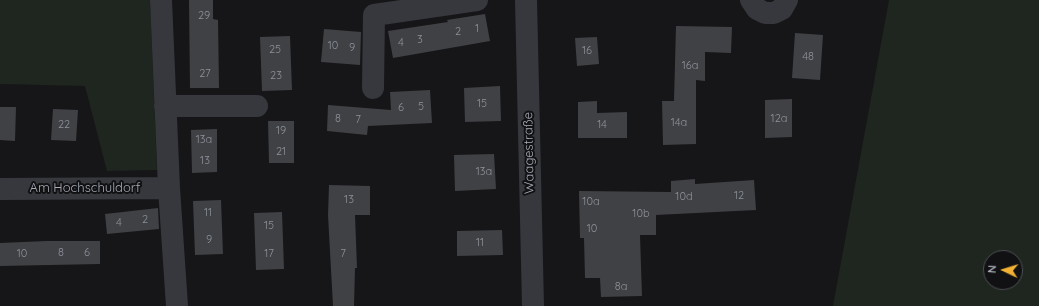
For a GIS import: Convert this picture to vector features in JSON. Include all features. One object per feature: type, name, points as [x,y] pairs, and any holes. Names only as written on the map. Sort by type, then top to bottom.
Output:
[{"type":"street","points":[[161,0],[169,188],[177,306]]},
{"type":"street","points":[[373,88],[374,15],[476,0]]},
{"type":"street","name":"Waagestraße","points":[[526,0],[533,306]]},
{"type":"street","points":[[751,0],[757,9],[765,13],[778,11],[787,0]]},
{"type":"street","points":[[165,106],[257,106]]},
{"type":"street","name":"Am Hochschuldorf","points":[[0,189],[169,188]]},
{"type":"shaded area","points":[[0,0],[150,0],[157,170],[107,171],[85,86],[0,84]]},
{"type":"shaded area","points":[[889,0],[1039,0],[1039,306],[833,306]]},
{"type":"building","points":[[189,0],[213,0],[213,19],[218,20],[219,88],[190,88]]},
{"type":"building","points":[[485,14],[490,41],[393,58],[388,31],[448,22],[447,20]]},
{"type":"building","points":[[676,26],[732,27],[731,53],[705,52],[705,81],[696,80],[696,144],[663,145],[662,101],[674,101]]},
{"type":"building","points":[[324,29],[361,32],[360,65],[321,62]]},
{"type":"building","points":[[795,33],[823,35],[820,80],[792,78]]},
{"type":"building","points":[[290,36],[292,90],[262,91],[260,37]]},
{"type":"building","points":[[597,37],[599,64],[577,66],[575,38]]},
{"type":"building","points":[[500,86],[501,121],[465,122],[464,88]]},
{"type":"building","points":[[430,90],[432,123],[368,126],[367,135],[327,131],[328,105],[391,110],[390,92]]},
{"type":"building","points":[[792,99],[792,137],[765,138],[765,100]]},
{"type":"building","points":[[597,101],[597,113],[627,112],[627,138],[578,138],[578,102]]},
{"type":"building","points":[[0,107],[16,107],[15,141],[0,140]]},
{"type":"building","points":[[53,109],[78,110],[76,141],[51,140]]},
{"type":"building","points":[[268,121],[294,121],[294,163],[269,163]]},
{"type":"building","points":[[217,129],[217,172],[192,173],[191,130]]},
{"type":"building","points":[[494,154],[496,189],[455,191],[454,155]]},
{"type":"building","points":[[695,179],[695,184],[754,180],[756,210],[656,215],[656,235],[640,235],[642,296],[601,297],[600,278],[585,278],[584,238],[580,238],[579,191],[671,192],[671,181]]},
{"type":"building","points":[[329,185],[370,186],[370,215],[355,215],[357,268],[355,268],[354,306],[333,306],[328,215]]},
{"type":"building","points":[[221,200],[223,254],[195,255],[193,201]]},
{"type":"building","points":[[158,208],[159,229],[107,234],[105,214]]},
{"type":"building","points":[[282,212],[284,269],[256,270],[254,213]]},
{"type":"building","points":[[502,230],[503,255],[457,256],[457,231]]},
{"type":"building","points":[[100,241],[100,264],[0,266],[0,243]]}]
